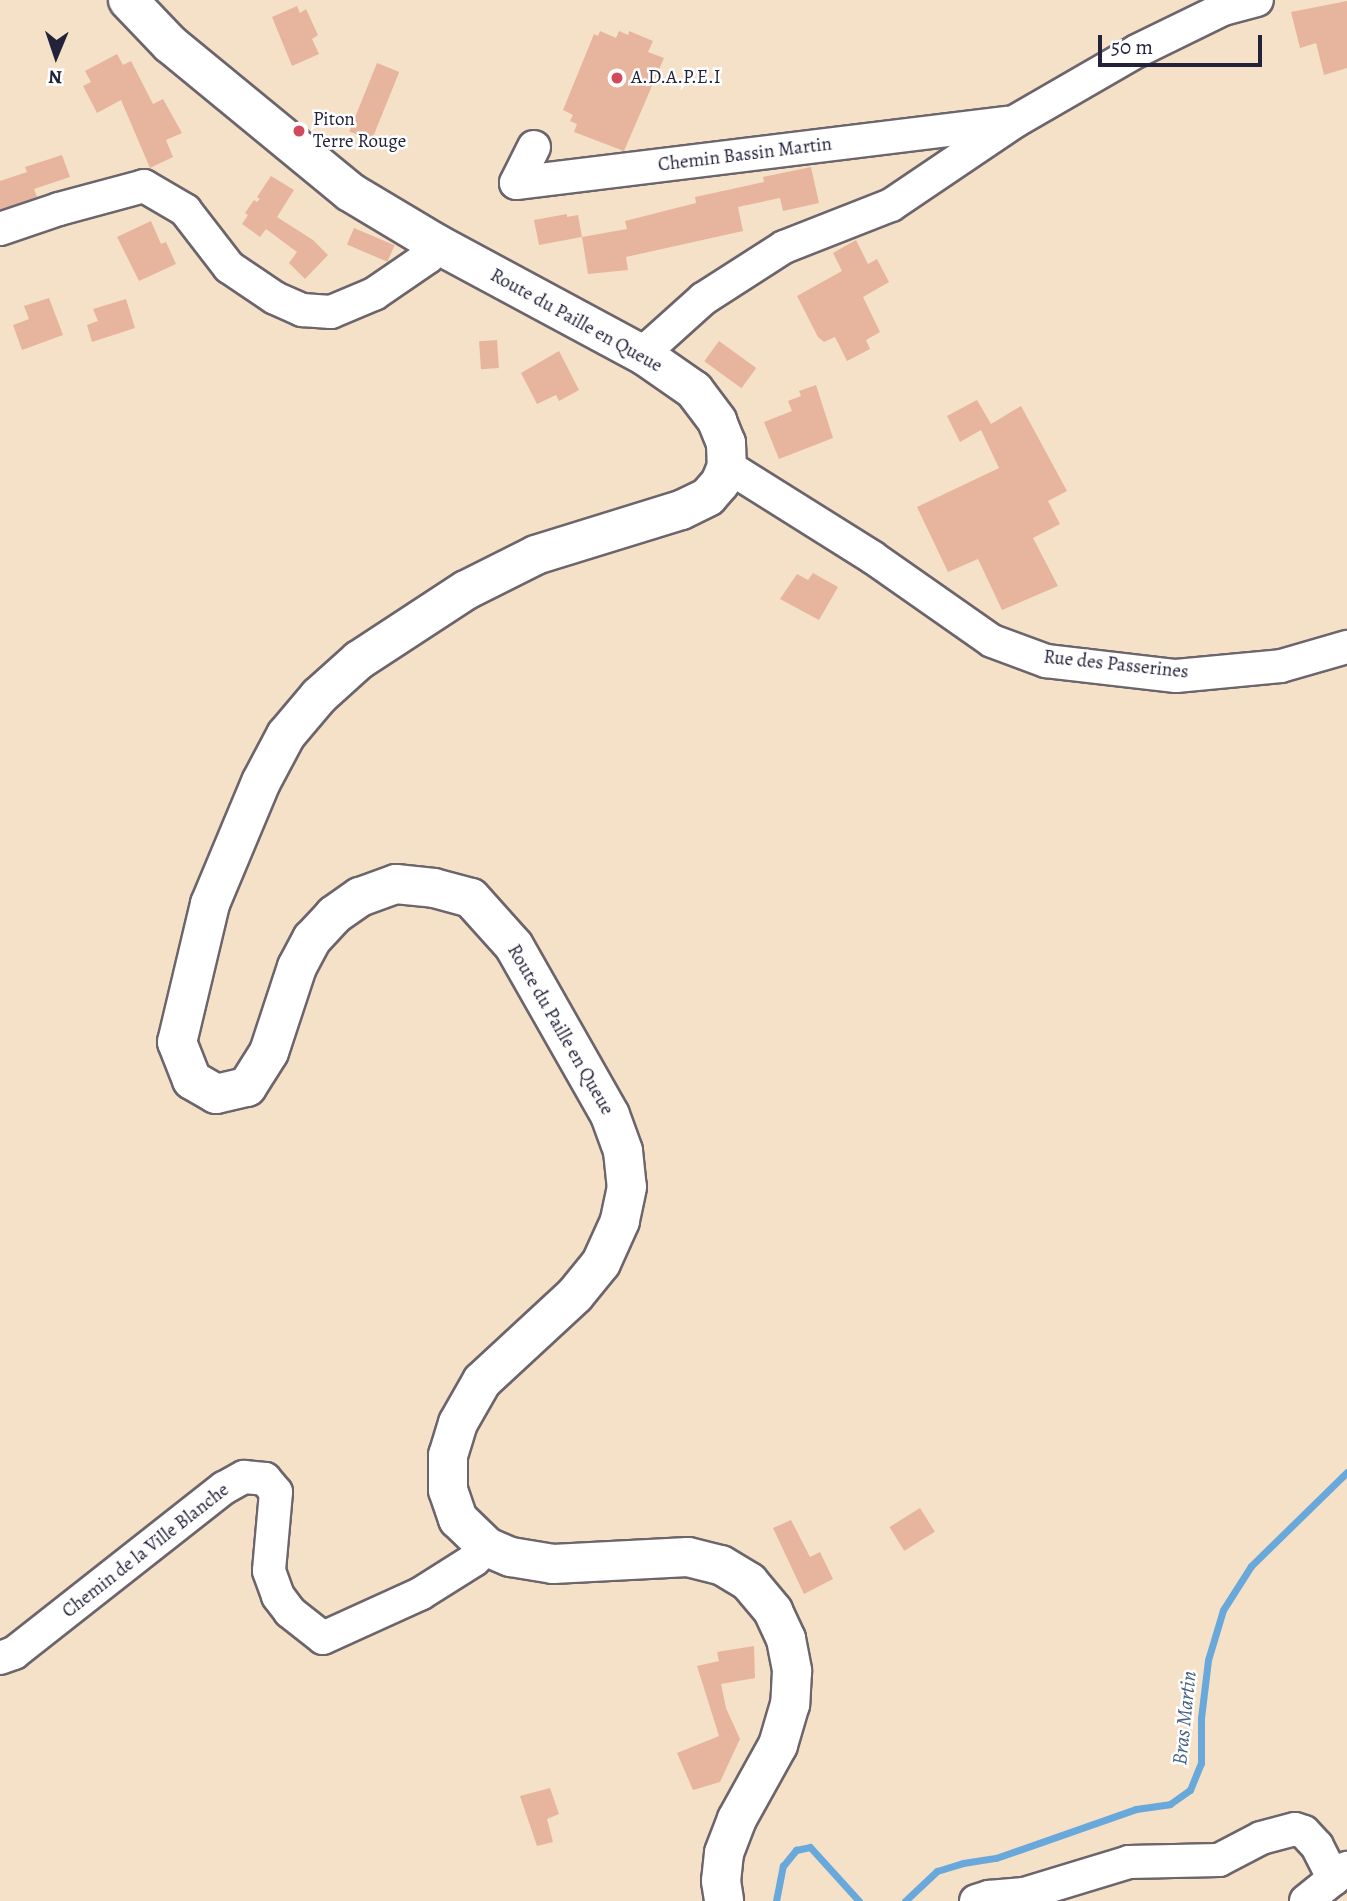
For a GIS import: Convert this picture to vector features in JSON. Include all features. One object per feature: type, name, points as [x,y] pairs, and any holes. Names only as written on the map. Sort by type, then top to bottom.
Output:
[{"type":"main road","name":"Route du Paille en Queue","points":[[128,0],[170,44],[334,180],[437,244],[645,356],[694,390],[717,421],[726,443],[727,466],[720,483],[708,497],[681,510],[536,555],[466,590],[359,660],[319,696],[286,736],[261,782],[210,904],[177,1042],[192,1080],[216,1094],[247,1087],[269,1052],[297,967],[312,939],[334,915],[360,897],[396,884],[434,888],[471,898],[514,946],[610,1115],[623,1151],[627,1187],[620,1221],[601,1262],[575,1295],[482,1381],[458,1423],[448,1455],[448,1490],[458,1519],[487,1547],[510,1557],[553,1564],[688,1557],[721,1565],[749,1582],[773,1611],[786,1639],[792,1671],[790,1704],[778,1745],[737,1819],[724,1853],[721,1881],[724,1901]]},
{"type":"street","name":"Chemin Bassin Martin","points":[[645,356],[652,345],[703,299],[784,247],[891,205],[1014,122],[1137,51],[1223,9],[1257,0]]},
{"type":"street","name":"Chemin Bassin Martin","points":[[534,147],[516,183],[1014,122]]},
{"type":"street","points":[[0,229],[59,209],[144,186],[185,211],[229,267],[275,298],[303,310],[331,312],[374,295],[428,257],[437,244]]},
{"type":"street","name":"Rue des Passerines","points":[[727,466],[872,557],[992,641],[1046,661],[1177,676],[1281,666],[1347,647]]},
{"type":"street","name":"Chemin de la Ville Blanche","points":[[0,1658],[14,1653],[224,1488],[244,1477],[265,1479],[276,1492],[269,1571],[278,1596],[290,1612],[323,1638],[420,1594],[474,1560],[487,1547]]},
{"type":"street","points":[[976,1901],[989,1896],[1024,1895],[1129,1862],[1219,1860],[1261,1838],[1295,1829],[1304,1832],[1340,1874],[1306,1901]]},
{"type":"building","points":[[1347,1],[1347,68],[1324,75],[1316,43],[1300,48],[1291,12]]},
{"type":"building","points":[[297,6],[300,13],[306,9],[318,35],[312,39],[319,54],[292,66],[272,17]]},
{"type":"building","name":"A.D.A.P.E.I","points":[[600,31],[616,38],[619,31],[628,35],[629,31],[653,41],[648,52],[664,58],[624,151],[574,132],[577,124],[570,121],[573,115],[563,110],[594,34],[598,36]]},
{"type":"building","points":[[117,54],[123,65],[131,61],[153,104],[163,99],[182,133],[166,140],[173,157],[150,168],[121,100],[97,113],[83,86],[91,82],[85,71]]},
{"type":"building","points":[[377,63],[399,72],[372,141],[349,132]]},
{"type":"building","points":[[62,155],[70,177],[34,189],[37,197],[0,210],[0,181],[27,172],[25,167]]},
{"type":"building","points":[[811,167],[819,203],[783,211],[780,198],[738,207],[743,231],[626,257],[628,270],[588,274],[582,237],[627,229],[625,221],[696,203],[695,197],[764,182],[763,177]]},
{"type":"building","points":[[271,176],[294,190],[277,217],[313,240],[328,255],[305,279],[289,263],[297,252],[266,229],[260,237],[242,224],[248,215],[245,213],[254,200],[257,202],[260,199],[257,197]]},
{"type":"building","points":[[567,214],[567,217],[578,215],[582,237],[539,245],[534,220]]},
{"type":"building","points":[[151,221],[161,244],[166,242],[176,264],[139,281],[117,237]]},
{"type":"building","points":[[354,228],[395,245],[387,262],[347,245]]},
{"type":"building","points":[[856,240],[868,264],[877,259],[889,282],[863,297],[880,332],[866,340],[870,349],[847,361],[835,337],[824,342],[818,337],[797,296],[842,271],[833,253]]},
{"type":"building","points":[[49,298],[63,335],[22,350],[13,325],[29,319],[24,306]]},
{"type":"building","points":[[126,299],[135,328],[92,342],[87,325],[98,321],[93,309]]},
{"type":"building","points":[[497,340],[499,368],[481,369],[479,341]]},
{"type":"building","points":[[719,341],[756,368],[742,388],[704,361]]},
{"type":"building","points":[[559,351],[579,390],[559,401],[556,395],[537,404],[521,373]]},
{"type":"building","points":[[816,385],[833,438],[779,459],[764,422],[792,411],[788,401],[801,396],[799,391]]},
{"type":"building","points":[[977,400],[991,424],[1021,406],[1067,491],[1048,501],[1060,524],[1033,538],[1058,586],[1002,610],[978,559],[948,572],[917,507],[999,468],[981,430],[960,442],[947,416]]},
{"type":"building","points":[[813,573],[838,587],[819,620],[780,599],[797,574],[808,580]]},
{"type":"building","points":[[920,1508],[935,1532],[904,1551],[889,1527]]},
{"type":"building","points":[[791,1520],[810,1557],[820,1552],[833,1579],[804,1594],[773,1528]]},
{"type":"building","points":[[754,1646],[755,1678],[721,1684],[726,1708],[740,1739],[720,1782],[693,1790],[677,1753],[719,1736],[697,1666],[719,1661],[717,1652]]},
{"type":"building","points":[[550,1788],[559,1814],[547,1819],[553,1842],[537,1846],[520,1796]]},
{"type":"waterway","name":"Bras Martin","points":[[905,1901],[937,1871],[963,1863],[996,1858],[1136,1809],[1170,1804],[1190,1790],[1201,1763],[1201,1718],[1208,1660],[1223,1610],[1251,1566],[1347,1472]]},
{"type":"waterway","name":"Bras Martin","points":[[776,1901],[783,1866],[796,1850],[810,1847],[859,1901]]},
{"type":"place","name":"A.D.A.P.E.I","points":[[617,78]]},
{"type":"place","name":"Piton Terre Rouge","points":[[299,131]]}]
